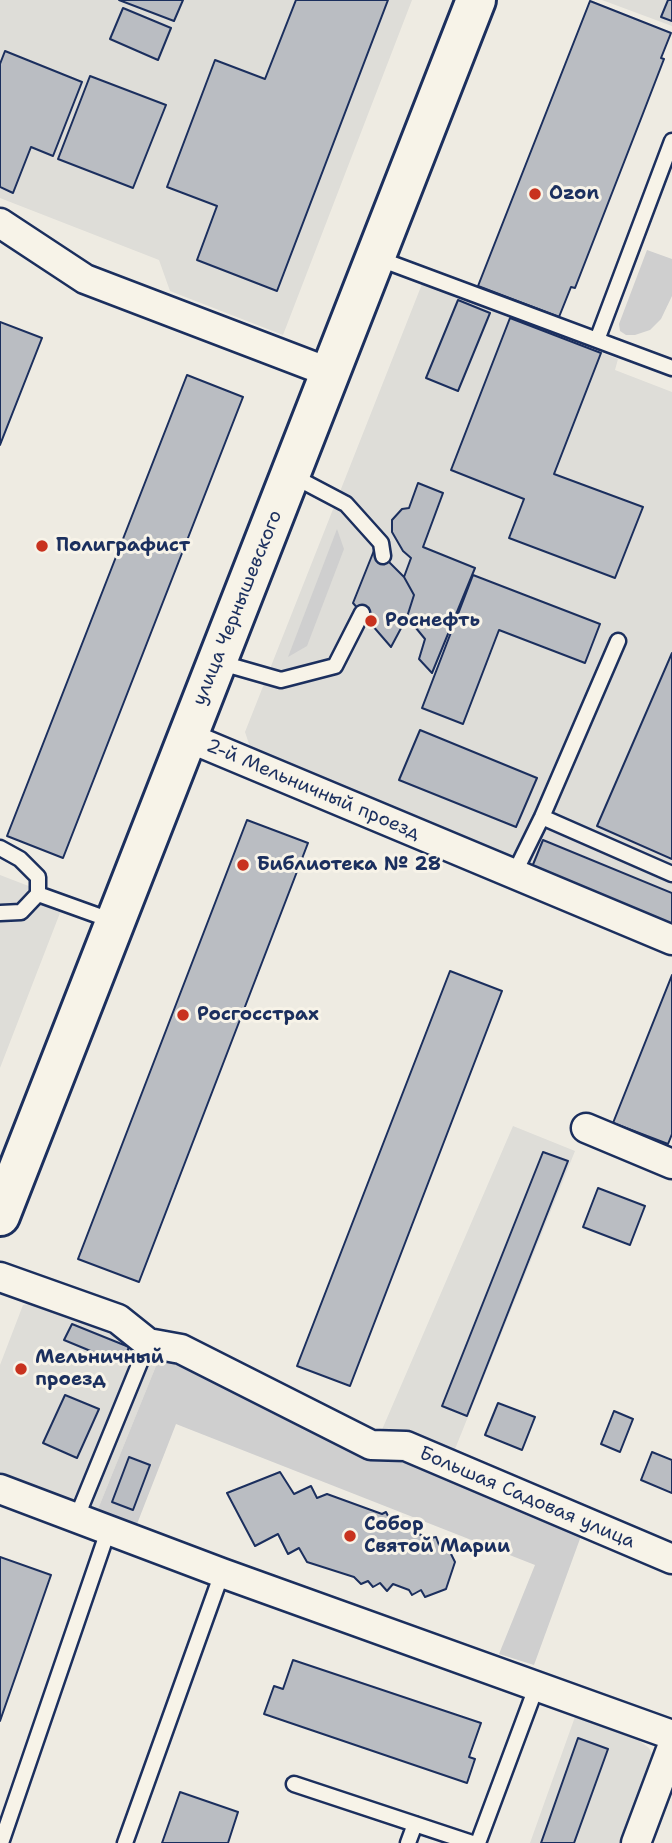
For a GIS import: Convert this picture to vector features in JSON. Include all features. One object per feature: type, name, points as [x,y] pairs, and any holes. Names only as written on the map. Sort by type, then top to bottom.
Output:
[{"type":"main road","name":"улица Чернышевского","points":[[0,1216],[477,0]]},
{"type":"street","points":[[0,224],[85,279],[331,373]]},
{"type":"street","name":"2-й Мельничный проезд","points":[[187,737],[672,940]]},
{"type":"street","points":[[586,1128],[672,1164]]},
{"type":"street","name":"Большая Садовая улица","points":[[0,1277],[118,1319],[148,1343],[181,1349],[371,1445],[405,1446],[672,1559]]},
{"type":"street","points":[[0,1489],[222,1573],[672,1735]]},
{"type":"street","points":[[636,1843],[672,1747]]},
{"type":"lane","points":[[597,341],[672,141]]},
{"type":"lane","points":[[375,258],[672,368]]},
{"type":"lane","points":[[291,475],[346,504],[381,543],[383,556]]},
{"type":"lane","points":[[216,662],[281,680],[335,666],[362,613]]},
{"type":"lane","points":[[514,874],[542,817],[618,641]]},
{"type":"lane","points":[[542,817],[672,874]]},
{"type":"lane","points":[[0,848],[20,859],[38,877],[38,894],[21,912],[0,913]]},
{"type":"lane","points":[[38,894],[114,922]]},
{"type":"lane","points":[[76,1519],[148,1343]]},
{"type":"lane","points":[[1,1843],[108,1531]]},
{"type":"lane","points":[[125,1843],[222,1573]]},
{"type":"lane","points":[[478,1843],[537,1685]]},
{"type":"lane","points":[[294,1784],[472,1843]]},
{"type":"lane","points":[[408,1843],[415,1824]]},
{"type":"shaded area","points":[[0,0],[412,0],[283,335],[170,291],[159,260],[0,198]]},
{"type":"shaded area","points":[[602,0],[672,0],[672,26]]},
{"type":"shaded area","points":[[647,250],[672,259],[672,296],[661,319],[650,330],[626,335],[620,331],[619,324]]},
{"type":"shaded area","points":[[422,284],[618,359],[615,370],[672,392],[672,927],[257,755],[249,744],[245,732]]},
{"type":"shaded area","points":[[337,529],[344,549],[307,646],[288,657]]},
{"type":"shaded area","points":[[0,875],[65,900],[0,1068]]},
{"type":"shaded area","points":[[513,1126],[575,1151],[453,1454],[381,1432]]},
{"type":"shaded area","points":[[33,1303],[46,1306],[160,1356],[98,1509],[0,1472],[0,1365],[23,1305]]},
{"type":"shaded area","points":[[160,1356],[366,1454],[397,1457],[581,1536],[534,1665],[499,1654],[535,1565],[176,1424],[137,1524],[98,1509]]},
{"type":"shaded area","points":[[576,1714],[638,1740],[649,1748],[654,1758],[626,1843],[530,1843]]},
{"type":"building","points":[[119,0],[183,0],[174,21]]},
{"type":"building","points":[[296,0],[388,0],[277,291],[197,260],[217,206],[167,187],[215,60],[265,79]]},
{"type":"building","points":[[668,0],[672,0],[672,21],[661,17]]},
{"type":"building","points":[[590,1],[671,33],[661,58],[664,59],[575,288],[571,287],[559,317],[478,286]]},
{"type":"building","points":[[123,8],[171,28],[158,60],[110,39]]},
{"type":"building","points":[[5,51],[82,82],[53,156],[31,147],[13,193],[0,187],[0,64]]},
{"type":"building","points":[[90,76],[166,105],[133,188],[58,159]]},
{"type":"building","points":[[458,300],[490,313],[458,391],[426,378]]},
{"type":"building","points":[[510,318],[601,353],[554,474],[643,507],[615,578],[509,538],[524,499],[451,470]]},
{"type":"building","points":[[0,322],[42,338],[0,445]]},
{"type":"building","points":[[187,375],[243,397],[63,858],[7,836]]},
{"type":"building","points":[[418,483],[443,493],[423,547],[475,568],[432,673],[419,659],[425,639],[407,617],[414,595],[404,577],[411,558],[403,551],[392,532],[392,520],[402,509],[409,508]]},
{"type":"building","points":[[375,548],[404,577],[414,595],[407,617],[391,647],[353,603]]},
{"type":"building","points":[[473,575],[600,624],[585,663],[499,630],[463,724],[422,708]]},
{"type":"building","points":[[672,653],[672,859],[597,826]]},
{"type":"building","points":[[420,730],[537,778],[516,827],[399,780]]},
{"type":"building","points":[[247,820],[308,843],[139,1282],[78,1259]]},
{"type":"building","points":[[543,840],[672,893],[672,925],[532,867]]},
{"type":"building","points":[[450,971],[502,991],[350,1386],[297,1366]]},
{"type":"building","points":[[672,975],[672,1134],[668,1144],[613,1123]]},
{"type":"building","points":[[543,1152],[568,1161],[467,1416],[442,1406]]},
{"type":"building","points":[[598,1188],[645,1206],[630,1245],[583,1227]]},
{"type":"building","points":[[72,1324],[129,1347],[122,1364],[64,1340]]},
{"type":"building","points":[[65,1395],[99,1409],[77,1458],[43,1443]]},
{"type":"building","points":[[498,1403],[535,1417],[522,1450],[485,1435]]},
{"type":"building","points":[[614,1411],[633,1419],[620,1452],[601,1444]]},
{"type":"building","points":[[652,1452],[672,1460],[672,1493],[641,1480]]},
{"type":"building","points":[[129,1457],[150,1465],[133,1510],[112,1502]]},
{"type":"building","name":"Собор Святой Марии","points":[[280,1472],[294,1494],[311,1486],[317,1498],[327,1494],[382,1514],[386,1512],[390,1520],[396,1518],[402,1526],[412,1525],[415,1533],[436,1537],[439,1545],[446,1544],[455,1562],[446,1589],[425,1597],[421,1590],[412,1595],[409,1590],[393,1584],[387,1591],[380,1583],[373,1587],[368,1581],[361,1584],[354,1577],[307,1562],[299,1548],[288,1554],[278,1534],[255,1546],[227,1493]]},
{"type":"building","points":[[0,1557],[51,1575],[0,1721]]},
{"type":"building","points":[[293,1660],[481,1723],[469,1757],[475,1759],[467,1783],[264,1714],[274,1686],[283,1689]]},
{"type":"building","points":[[578,1738],[608,1749],[574,1843],[541,1843]]},
{"type":"building","points":[[180,1792],[238,1812],[228,1843],[162,1843]]},
{"type":"place","name":"Ozon","points":[[535,194]]},
{"type":"place","name":"Полиграфист","points":[[42,546]]},
{"type":"place","name":"Роснефть","points":[[371,621]]},
{"type":"place","name":"Библиотека № 28","points":[[243,865]]},
{"type":"place","name":"Росгосстрах","points":[[183,1015]]},
{"type":"place","name":"Мельничный проезд","points":[[21,1369]]},
{"type":"place","name":"Собор Святой Марии","points":[[350,1536]]}]
